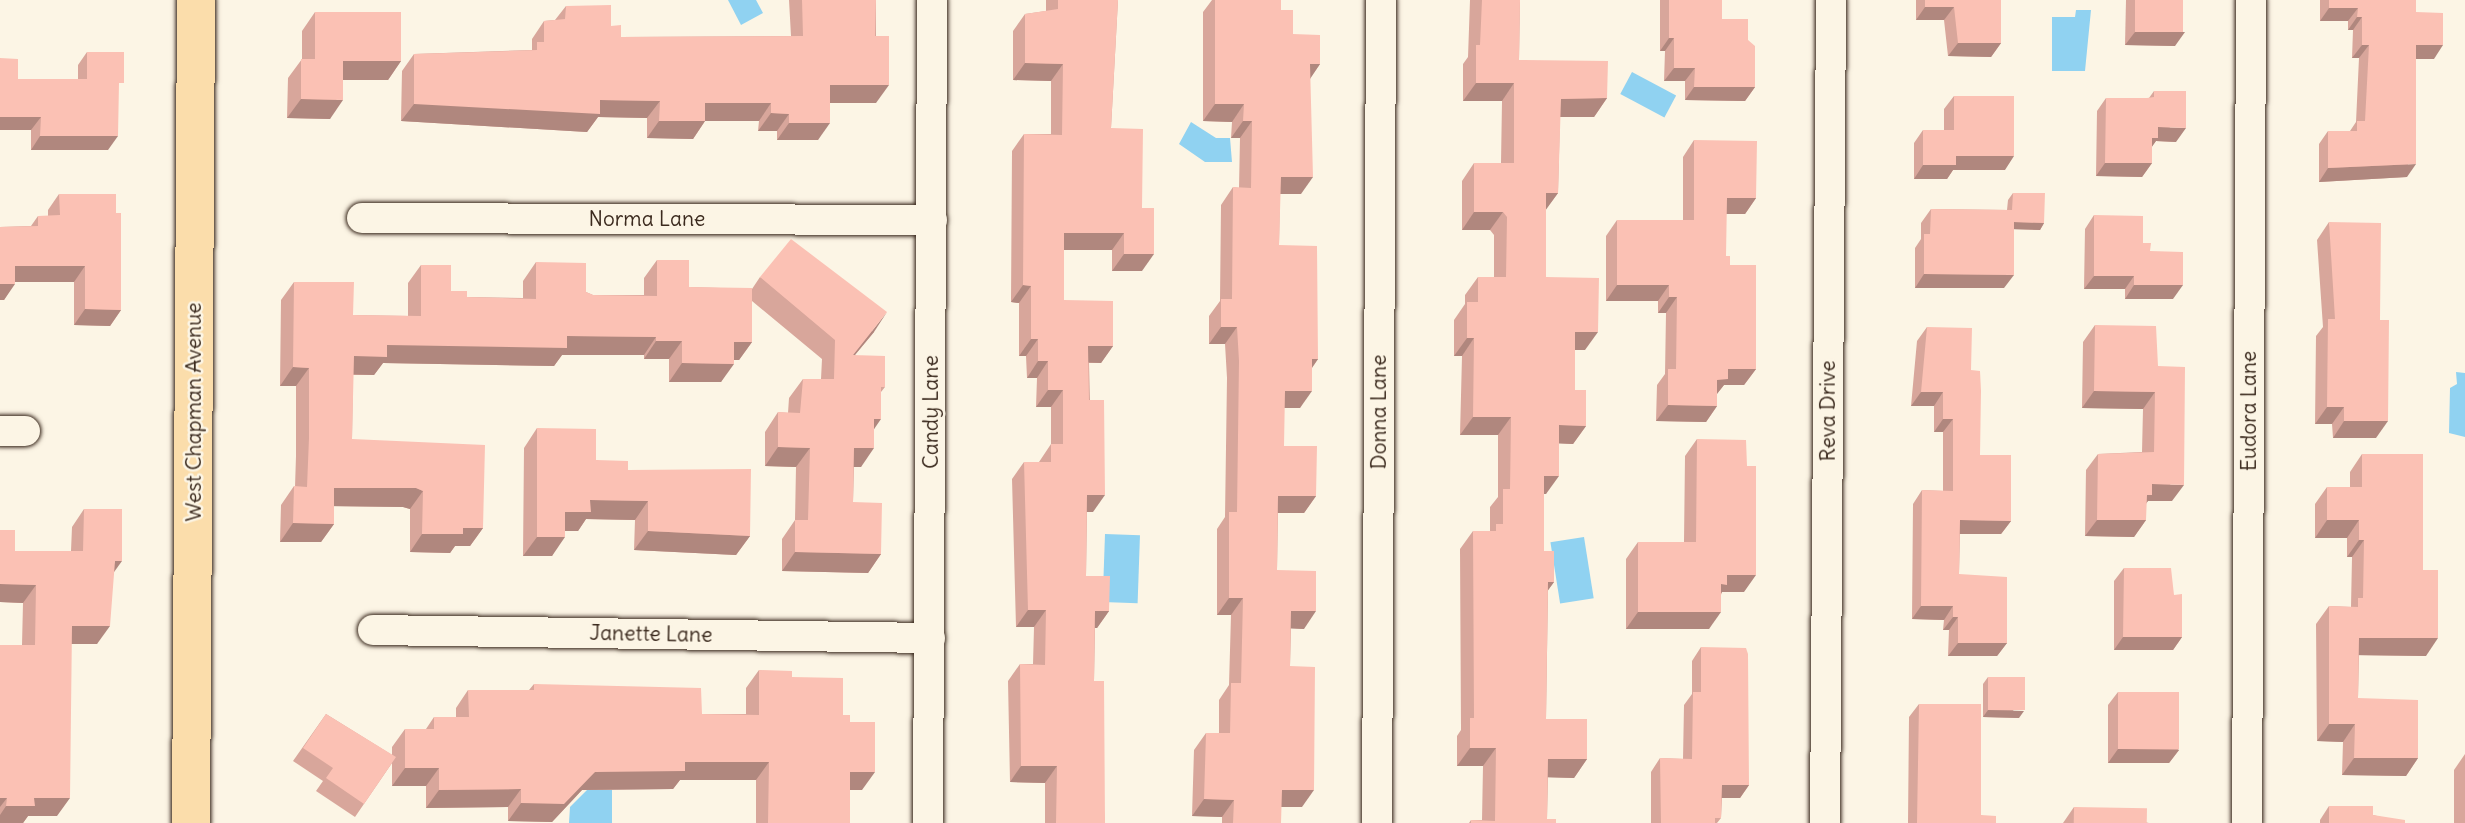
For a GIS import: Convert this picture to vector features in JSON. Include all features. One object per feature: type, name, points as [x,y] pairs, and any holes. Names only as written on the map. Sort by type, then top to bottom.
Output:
[{"type":"main road","name":"West Chapman Avenue","points":[[191,823],[196,0]]},
{"type":"street","name":"Candy Lane","points":[[928,823],[932,0]]},
{"type":"street","name":"Donna Lane","points":[[1377,823],[1381,0]]},
{"type":"street","name":"Reva Drive","points":[[1825,823],[1831,0]]},
{"type":"street","name":"Eudora Lane","points":[[2247,823],[2251,0]]},
{"type":"street","name":"Norma Lane","points":[[362,218],[932,220]]},
{"type":"street","name":"Janette Lane","points":[[373,630],[929,638]]},
{"type":"water","points":[[728,0],[756,0],[763,13],[741,25]]},
{"type":"water","points":[[2076,10],[2091,10],[2085,71],[2052,71],[2052,17],[2075,17]]},
{"type":"water","points":[[1632,72],[1676,95],[1664,118],[1620,94]]},
{"type":"water","points":[[1191,122],[1216,138],[1230,138],[1232,162],[1205,162],[1179,144]]},
{"type":"water","points":[[2456,372],[2465,373],[2465,437],[2449,433],[2450,388],[2457,384]]},
{"type":"water","points":[[1105,534],[1140,535],[1138,603],[1103,602]]},
{"type":"water","points":[[1584,537],[1594,598],[1560,604],[1550,542]]},
{"type":"water","points":[[587,790],[612,790],[612,823],[569,823],[570,807]]},
{"type":"building","points":[[802,0],[876,0],[875,36],[889,36],[889,85],[830,85],[830,123],[789,123],[789,114],[771,113],[771,103],[705,103],[705,121],[659,121],[660,101],[600,100],[600,114],[414,104],[414,54],[537,50],[537,42],[544,42],[544,21],[565,19],[566,6],[611,5],[611,26],[621,25],[621,37],[803,36]]},
{"type":"building","points":[[1058,0],[1118,0],[1111,128],[1143,129],[1142,208],[1154,208],[1154,254],[1124,254],[1124,233],[1064,233],[1064,300],[1113,301],[1113,346],[1088,346],[1089,400],[1104,400],[1105,495],[1087,495],[1086,576],[1110,576],[1109,611],[1095,611],[1094,681],[1104,681],[1105,823],[1056,823],[1057,766],[1021,766],[1020,664],[1045,665],[1046,610],[1028,610],[1024,462],[1051,462],[1051,444],[1063,444],[1063,390],[1048,390],[1048,361],[1038,361],[1038,339],[1031,339],[1031,286],[1023,285],[1024,134],[1062,135],[1063,64],[1025,63],[1025,14],[1058,9]]},
{"type":"building","points":[[1215,0],[1281,0],[1281,10],[1293,10],[1293,34],[1320,35],[1320,64],[1310,64],[1313,177],[1281,177],[1279,245],[1317,246],[1318,359],[1312,359],[1312,391],[1285,391],[1284,446],[1317,446],[1316,496],[1278,496],[1277,570],[1316,571],[1316,611],[1291,611],[1290,666],[1315,667],[1314,790],[1282,790],[1281,823],[1233,823],[1234,800],[1204,799],[1206,733],[1230,733],[1231,683],[1241,683],[1243,598],[1229,598],[1229,512],[1237,512],[1239,361],[1237,327],[1221,327],[1221,299],[1232,299],[1233,187],[1251,188],[1252,121],[1243,121],[1244,104],[1215,104]]},
{"type":"building","points":[[1482,0],[1520,0],[1519,60],[1608,61],[1607,98],[1561,99],[1558,193],[1546,193],[1546,277],[1599,278],[1598,332],[1575,332],[1575,390],[1586,390],[1586,426],[1559,425],[1559,476],[1544,476],[1544,551],[1554,551],[1554,582],[1548,582],[1546,719],[1587,719],[1587,759],[1548,759],[1547,819],[1556,819],[1556,823],[1471,823],[1471,820],[1495,821],[1496,748],[1470,748],[1470,718],[1474,718],[1473,531],[1496,531],[1496,524],[1503,524],[1503,489],[1510,489],[1511,417],[1473,417],[1474,338],[1467,338],[1467,302],[1478,302],[1478,277],[1506,277],[1507,217],[1503,212],[1474,212],[1474,163],[1514,163],[1514,83],[1476,83],[1476,45],[1480,45]]},
{"type":"building","points":[[1669,0],[1722,0],[1722,19],[1748,19],[1748,40],[1755,46],[1755,87],[1694,87],[1695,68],[1674,68],[1674,38],[1669,38]]},
{"type":"building","points":[[1925,0],[2001,0],[2001,43],[1958,43],[1954,7],[1925,7]]},
{"type":"building","points":[[2135,0],[2183,0],[2183,32],[2135,32]]},
{"type":"building","points":[[2329,0],[2416,0],[2416,12],[2443,13],[2443,45],[2416,45],[2416,164],[2328,168],[2328,131],[2357,131],[2357,121],[2365,121],[2369,45],[2362,45],[2362,17],[2357,17],[2358,8],[2329,8]]},
{"type":"building","points":[[315,12],[401,12],[401,61],[343,61],[343,100],[301,99],[301,59],[315,59]]},
{"type":"building","points":[[87,52],[124,52],[124,83],[119,83],[118,136],[40,136],[41,117],[0,117],[0,58],[18,59],[18,79],[87,79]]},
{"type":"building","points":[[2154,91],[2186,91],[2186,128],[2158,127],[2158,138],[2152,138],[2152,163],[2105,163],[2106,98],[2154,97]]},
{"type":"building","points":[[1954,96],[2014,96],[2014,156],[1956,156],[1956,165],[1923,165],[1923,130],[1954,130]]},
{"type":"building","points":[[1694,140],[1757,141],[1756,198],[1727,198],[1726,256],[1730,256],[1730,265],[1756,265],[1756,369],[1728,369],[1728,379],[1717,380],[1717,406],[1668,405],[1668,369],[1676,369],[1677,297],[1669,297],[1669,285],[1617,285],[1617,220],[1694,220]]},
{"type":"building","points":[[2013,193],[2045,193],[2044,223],[2014,222]]},
{"type":"building","points":[[59,194],[116,194],[116,213],[121,213],[121,310],[85,309],[85,266],[15,266],[15,284],[0,284],[0,227],[38,226],[38,216],[60,215]]},
{"type":"building","points":[[1931,209],[2014,210],[2014,275],[1924,274],[1924,234],[1930,234]]},
{"type":"building","points":[[2094,215],[2143,216],[2143,243],[2151,243],[2150,251],[2183,252],[2183,285],[2134,285],[2134,276],[2094,276]]},
{"type":"building","points":[[2329,222],[2381,223],[2380,320],[2389,320],[2388,421],[2344,421],[2344,407],[2327,407],[2328,319],[2335,319]]},
{"type":"building","points":[[791,239],[887,312],[853,355],[885,356],[885,387],[881,387],[881,419],[874,419],[874,448],[854,448],[853,502],[882,503],[881,554],[795,552],[795,520],[808,520],[810,448],[778,447],[778,412],[800,413],[803,379],[834,379],[835,340],[760,277]]},
{"type":"building","points":[[657,260],[689,260],[689,287],[752,288],[752,342],[734,342],[734,364],[682,363],[682,341],[656,341],[656,337],[567,336],[567,348],[387,345],[387,357],[354,356],[352,439],[485,445],[483,528],[463,528],[463,534],[422,534],[423,491],[416,488],[334,488],[334,524],[293,523],[294,486],[307,487],[309,438],[309,368],[293,367],[294,282],[354,282],[353,315],[421,316],[421,265],[451,265],[451,291],[467,291],[467,297],[536,299],[536,262],[586,263],[586,292],[593,295],[657,296]]},
{"type":"building","points":[[2095,325],[2156,326],[2158,366],[2185,367],[2184,485],[2152,484],[2152,495],[2147,495],[2146,520],[2097,520],[2098,454],[2154,452],[2155,392],[2094,391]]},
{"type":"building","points":[[1927,327],[1972,328],[1971,370],[1980,371],[1980,455],[2011,455],[2011,521],[1960,520],[1959,574],[2007,577],[2007,643],[1958,643],[1958,617],[1953,617],[1953,606],[1921,606],[1922,490],[1953,491],[1953,419],[1943,419],[1943,392],[1921,392]]},
{"type":"building","points":[[537,428],[596,429],[596,460],[628,461],[628,470],[751,469],[750,536],[648,531],[648,501],[590,500],[591,512],[565,512],[565,537],[537,537]]},
{"type":"building","points":[[1697,439],[1746,440],[1747,466],[1756,466],[1756,575],[1727,575],[1727,585],[1721,584],[1721,612],[1638,612],[1638,542],[1696,542]]},
{"type":"building","points":[[2362,454],[2423,454],[2423,570],[2438,570],[2438,638],[2359,638],[2358,698],[2418,700],[2418,758],[2354,758],[2355,724],[2329,724],[2329,606],[2358,607],[2358,598],[2363,598],[2364,540],[2359,540],[2359,520],[2327,520],[2327,487],[2362,487]]},
{"type":"building","points":[[84,509],[122,509],[122,561],[115,561],[110,626],[72,626],[70,798],[34,798],[35,806],[6,806],[7,798],[0,798],[0,645],[35,645],[36,585],[0,584],[0,530],[15,530],[15,551],[83,551]]},
{"type":"building","points":[[2124,568],[2171,568],[2174,595],[2182,594],[2182,637],[2123,637]]},
{"type":"building","points":[[1701,647],[1746,648],[1749,785],[1722,785],[1721,818],[1715,818],[1715,823],[1661,823],[1660,758],[1692,759],[1693,692],[1701,692]]},
{"type":"building","points":[[759,670],[792,671],[792,677],[843,678],[843,715],[850,715],[850,722],[875,722],[875,772],[850,772],[850,823],[768,823],[769,762],[685,762],[685,771],[595,772],[564,804],[521,803],[521,789],[439,790],[439,768],[405,768],[405,729],[434,729],[434,717],[469,717],[468,690],[534,690],[534,684],[701,688],[702,714],[759,715]]},
{"type":"building","points":[[1988,677],[2025,677],[2025,710],[1988,710]]},
{"type":"building","points":[[2118,692],[2179,692],[2179,749],[2118,749]]},
{"type":"building","points":[[1919,704],[1981,704],[1981,815],[1996,816],[1996,823],[1917,823]]},
{"type":"building","points":[[326,714],[396,757],[364,804],[326,778],[333,768],[303,748]]},
{"type":"building","points":[[2329,806],[2373,806],[2373,815],[2405,820],[2405,823],[2329,823]]},
{"type":"building","points":[[2074,807],[2147,808],[2147,823],[2074,823]]}]
